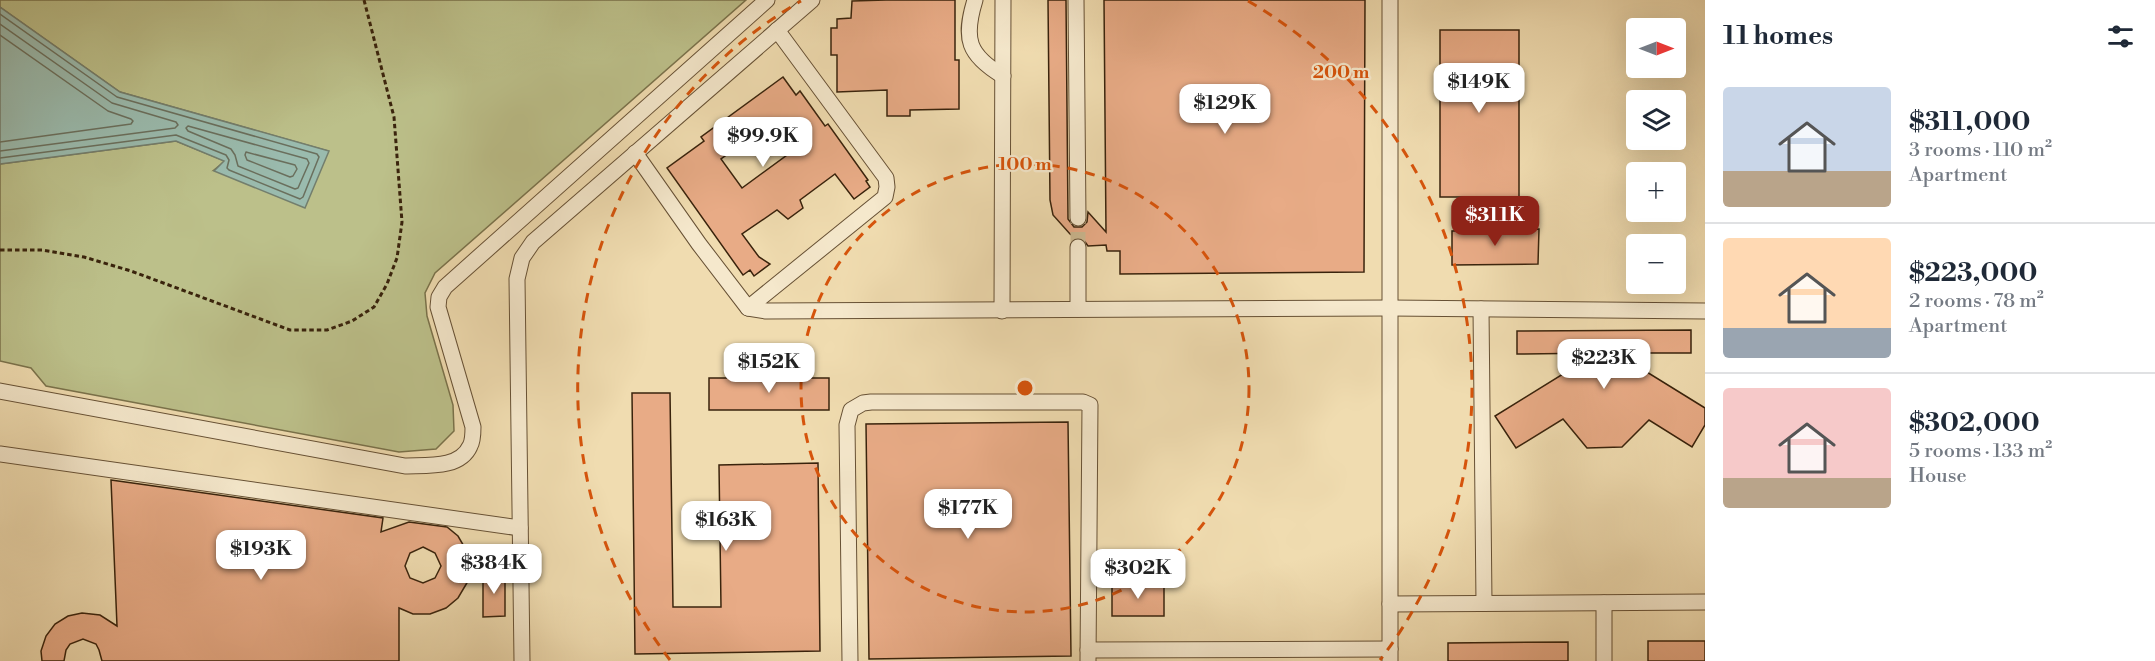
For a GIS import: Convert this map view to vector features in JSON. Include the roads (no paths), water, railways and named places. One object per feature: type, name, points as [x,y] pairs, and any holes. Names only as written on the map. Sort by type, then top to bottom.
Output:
[{"type":"lane","points":[[0,391],[405,466],[446,463],[464,457],[471,444],[473,427],[438,307],[439,297],[445,287],[766,0]]},
{"type":"lane","points":[[522,661],[517,279],[522,258],[533,242],[812,0]]},
{"type":"lane","points":[[975,0],[968,28],[972,50],[987,66],[1003,76]]},
{"type":"lane","points":[[1002,310],[1003,0]]},
{"type":"lane","points":[[1076,0],[1078,218]]},
{"type":"lane","points":[[850,661],[847,425],[851,410],[855,405],[871,402],[1083,402],[1090,405],[1088,656],[1390,655],[1390,0]]},
{"type":"lane","points":[[748,308],[885,197],[887,188],[886,178],[777,30]]},
{"type":"lane","points":[[635,153],[699,244],[748,308],[766,311],[1390,308],[1705,311]]},
{"type":"lane","points":[[1078,247],[1078,309]]},
{"type":"lane","points":[[1481,309],[1484,603]]},
{"type":"lane","points":[[0,454],[520,528]]},
{"type":"lane","points":[[1604,603],[1604,661]]},
{"type":"lane","points":[[1390,604],[1705,603]]},
{"type":"water","points":[[0,7],[120,92],[329,151],[305,208],[214,171],[224,161],[176,141],[0,164]]},
{"type":"tunnel","points":[[1078,218],[1078,247]]}]
